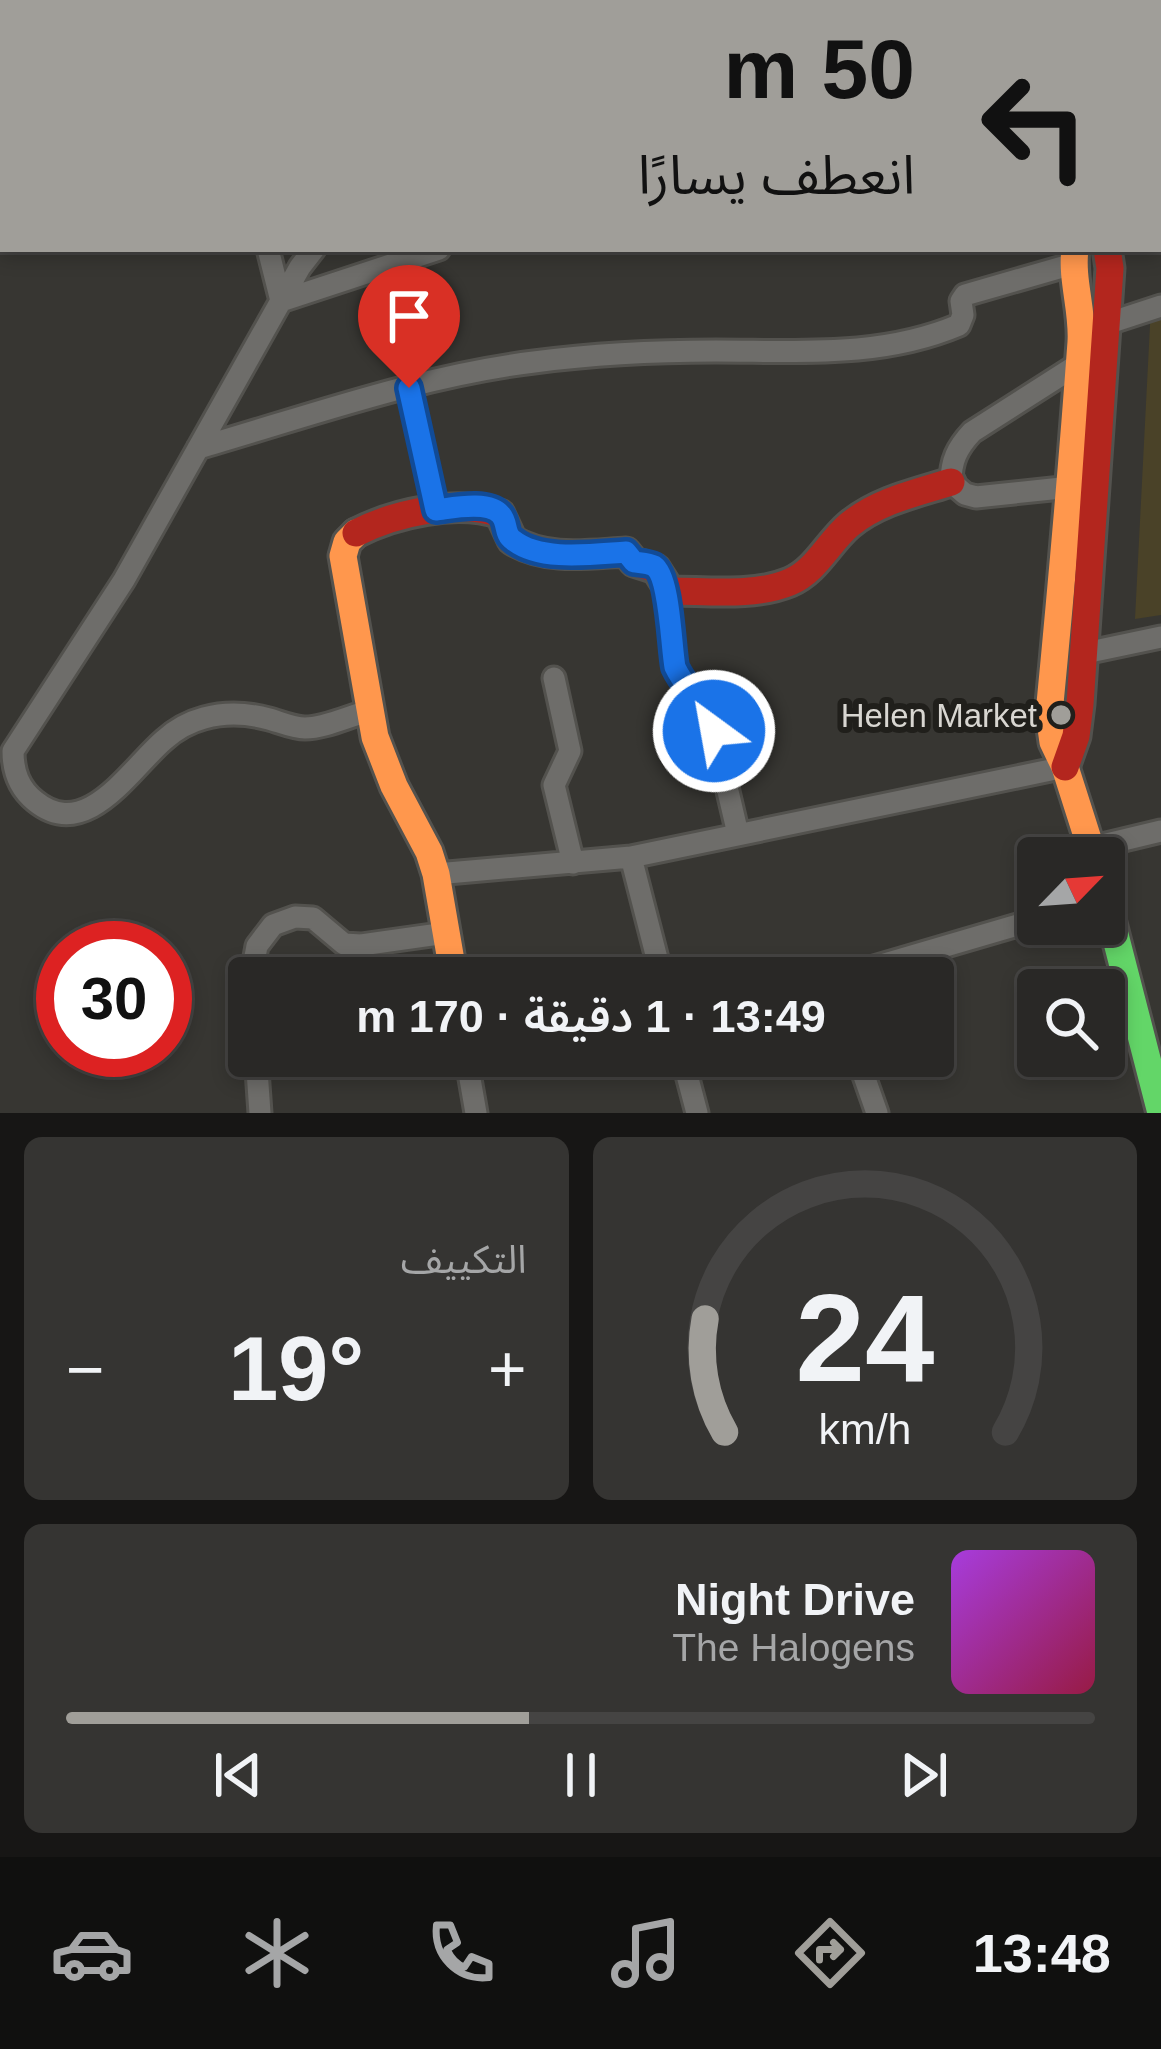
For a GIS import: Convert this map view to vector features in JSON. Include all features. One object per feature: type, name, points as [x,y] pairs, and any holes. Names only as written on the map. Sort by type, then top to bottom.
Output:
[{"type":"main road","points":[[1065,766],[1079,720],[1107,252]]},
{"type":"main road","points":[[1074,257],[1082,323],[1080,363],[1048,714],[1053,742],[1087,837]]},
{"type":"main road","points":[[450,957],[436,874],[388,773],[369,711],[343,556],[358,531],[436,510],[495,510],[511,539],[564,556],[626,552],[634,562],[657,569],[664,586],[673,591],[773,587],[810,570],[842,531],[864,514],[951,482]]},
{"type":"main road","points":[[1118,945],[1161,1112]]},
{"type":"street","points":[[269,252],[281,301]]},
{"type":"street","points":[[312,252],[124,580],[14,752],[16,777],[42,806],[80,812],[103,801],[165,739],[205,718],[235,713],[303,728],[369,711]]},
{"type":"street","points":[[281,301],[430,252]]},
{"type":"street","points":[[199,448],[493,368],[557,359],[706,351],[817,353],[874,348],[959,325],[965,295],[1074,257]]},
{"type":"street","points":[[1106,324],[1161,306]]},
{"type":"street","points":[[1072,488],[987,498],[965,494],[951,482],[951,466],[972,432],[1080,363]]},
{"type":"street","points":[[409,388],[436,510]]},
{"type":"street","points":[[664,586],[675,667],[712,723],[738,834]]},
{"type":"street","points":[[1084,652],[1161,637]]},
{"type":"street","points":[[554,678],[570,751],[554,784],[573,863]]},
{"type":"street","points":[[436,874],[631,857],[1065,766]]},
{"type":"street","points":[[1125,842],[1161,831]]},
{"type":"street","points":[[631,857],[657,957]]},
{"type":"street","points":[[255,957],[273,925],[295,917],[313,918],[344,944],[446,933]]},
{"type":"street","points":[[908,957],[1017,925]]},
{"type":"street","points":[[257,1077],[260,1113]]},
{"type":"street","points":[[470,1077],[476,1113]]},
{"type":"street","points":[[688,1077],[697,1113]]},
{"type":"street","points":[[864,1077],[877,1113]]},
{"type":"street","points":[[1148,1113],[1161,1112]]},
{"type":"shaded area","points":[[1151,306],[1161,306],[1161,615],[1135,619]]},
{"type":"traffic: fast","points":[[1118,945],[1161,1113]]},
{"type":"traffic: slow","points":[[1075,252],[1081,342],[1049,714],[1053,742],[1087,837]]},
{"type":"traffic: slow","points":[[356,533],[343,556],[375,737],[394,786],[429,852],[450,957]]},
{"type":"traffic: jam","points":[[1065,767],[1080,704],[1107,252]]},
{"type":"traffic: jam","points":[[356,533],[426,510],[483,510],[500,514],[512,540],[525,547],[568,555],[626,552],[634,562],[656,569],[670,591],[746,591],[790,582],[815,564],[849,525],[872,510],[951,482]]},
{"type":"place","name":"Helen Market","points":[[1061,715]]},
{"type":"route","points":[[409,388],[436,510],[489,507],[504,519],[509,536],[517,543],[564,556],[626,552],[634,562],[650,564],[660,572],[675,667],[704,707],[714,731]]}]
